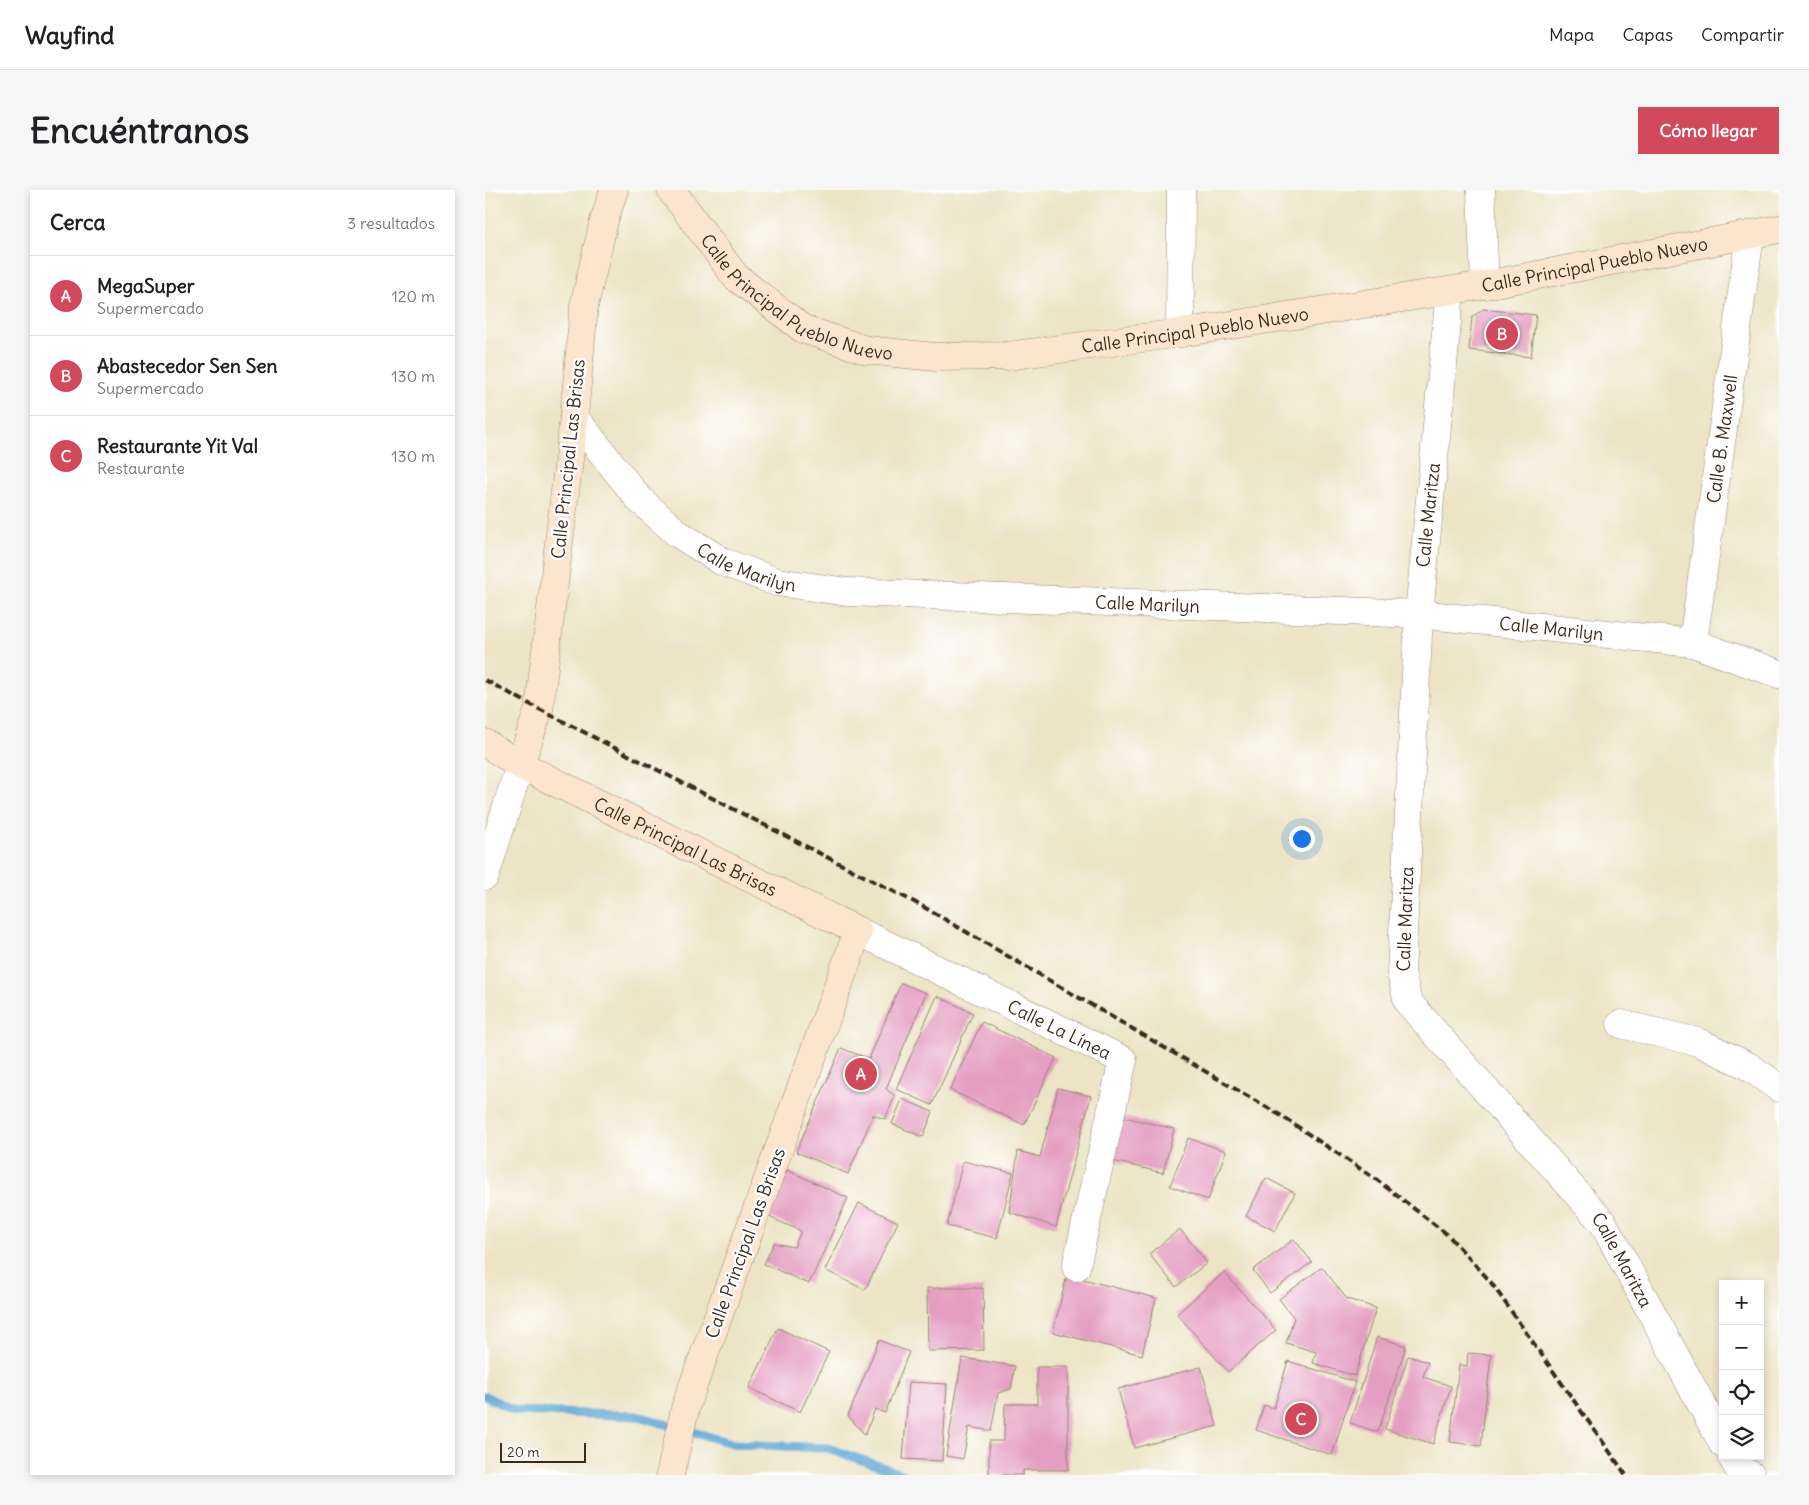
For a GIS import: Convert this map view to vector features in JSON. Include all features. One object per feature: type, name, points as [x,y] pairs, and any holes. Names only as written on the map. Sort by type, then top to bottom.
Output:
[{"type":"street","name":"Calle Principal Las Brisas","points":[[614,190],[604,221],[584,306],[574,418],[539,709],[520,765],[858,931],[687,1404],[671,1466]]},
{"type":"street","name":"Calle Principal Pueblo Nuevo","points":[[671,190],[736,277],[803,329],[866,350],[935,357],[1008,356],[1180,333],[1485,285],[1779,229]]},
{"type":"street","points":[[1180,333],[1181,190]]},
{"type":"street","points":[[1481,190],[1485,285]]},
{"type":"street","name":"Calle B. Maxwell","points":[[1693,643],[1750,235]]},
{"type":"street","name":"Calle Maritza","points":[[1450,291],[1419,614],[1401,973],[1408,1002],[1427,1026],[1603,1223],[1719,1437]]},
{"type":"street","name":"Calle Marilyn","points":[[574,418],[639,499],[677,533],[723,562],[777,582],[848,592],[1419,614],[1693,643],[1779,674]]},
{"type":"street","points":[[485,743],[520,765],[485,876]]},
{"type":"street","name":"Calle La Línea","points":[[858,931],[1123,1060],[1076,1267]]},
{"type":"street","points":[[1621,1024],[1698,1042],[1748,1066],[1779,1088]]},
{"type":"street","points":[[1733,1460],[1739,1469],[1751,1475]]},
{"type":"building","points":[[1483,309],[1536,315],[1531,357],[1469,350],[1472,317]]},
{"type":"building","points":[[901,983],[926,993],[886,1089],[895,1096],[885,1119],[873,1115],[848,1174],[796,1152],[841,1048],[869,1059]]},
{"type":"building","points":[[937,996],[973,1013],[932,1105],[896,1089]]},
{"type":"building","points":[[982,1022],[1056,1058],[1024,1125],[950,1090]]},
{"type":"building","points":[[1058,1088],[1091,1096],[1056,1227],[1009,1212],[1018,1151],[1040,1157]]},
{"type":"building","points":[[902,1099],[933,1112],[923,1137],[892,1124]]},
{"type":"building","points":[[1112,1114],[1174,1129],[1163,1173],[1101,1158]]},
{"type":"building","points":[[1188,1138],[1226,1151],[1208,1200],[1170,1186]]},
{"type":"building","points":[[963,1161],[1013,1173],[997,1238],[947,1226]]},
{"type":"building","points":[[787,1170],[848,1198],[809,1284],[764,1264],[774,1243],[794,1247],[801,1231],[767,1216]]},
{"type":"building","points":[[1266,1178],[1295,1193],[1275,1231],[1246,1216]]},
{"type":"building","points":[[859,1203],[898,1222],[865,1290],[825,1270]]},
{"type":"building","points":[[1180,1229],[1207,1263],[1176,1287],[1149,1254]]},
{"type":"building","points":[[1294,1239],[1312,1262],[1270,1293],[1253,1270]]},
{"type":"building","points":[[1322,1267],[1347,1299],[1376,1308],[1355,1376],[1313,1363],[1316,1352],[1286,1343],[1294,1318],[1279,1299]]},
{"type":"building","points":[[1224,1272],[1276,1330],[1228,1372],[1177,1314]]},
{"type":"building","points":[[1067,1275],[1156,1298],[1142,1355],[1053,1332]]},
{"type":"building","points":[[927,1288],[983,1288],[984,1350],[928,1351]]},
{"type":"building","points":[[778,1328],[829,1352],[800,1412],[749,1388]]},
{"type":"building","points":[[1377,1337],[1406,1346],[1378,1432],[1350,1423]]},
{"type":"building","points":[[879,1340],[909,1352],[885,1413],[875,1409],[865,1435],[848,1416]]},
{"type":"building","points":[[1468,1353],[1491,1355],[1481,1446],[1450,1442],[1459,1365],[1467,1366]]},
{"type":"building","points":[[1408,1356],[1428,1362],[1423,1377],[1451,1386],[1433,1444],[1385,1429]]},
{"type":"building","points":[[962,1358],[1015,1366],[1011,1389],[998,1393],[991,1431],[969,1427],[963,1459],[946,1456]]},
{"type":"building","points":[[1288,1361],[1355,1382],[1332,1455],[1256,1430],[1264,1405],[1274,1408]]},
{"type":"building","points":[[1037,1367],[1068,1367],[1068,1470],[1023,1470],[1023,1475],[989,1475],[989,1441],[1004,1441],[1005,1404],[1037,1404]]},
{"type":"building","points":[[1201,1367],[1217,1426],[1134,1448],[1118,1389]]},
{"type":"building","points":[[909,1382],[947,1384],[942,1461],[903,1459]]},
{"type":"waterway","points":[[485,1396],[516,1411],[637,1416],[735,1444],[828,1448],[904,1475]]},
{"type":"railway","points":[[485,680],[922,906],[1280,1115],[1377,1180],[1448,1235],[1490,1281],[1626,1475]]},
{"type":"place","name":"Abastecedor Sen Sen","points":[[1502,334]]},
{"type":"place","name":"MegaSuper","points":[[861,1074]]},
{"type":"place","name":"Restaurante Yit Val","points":[[1301,1419]]}]
